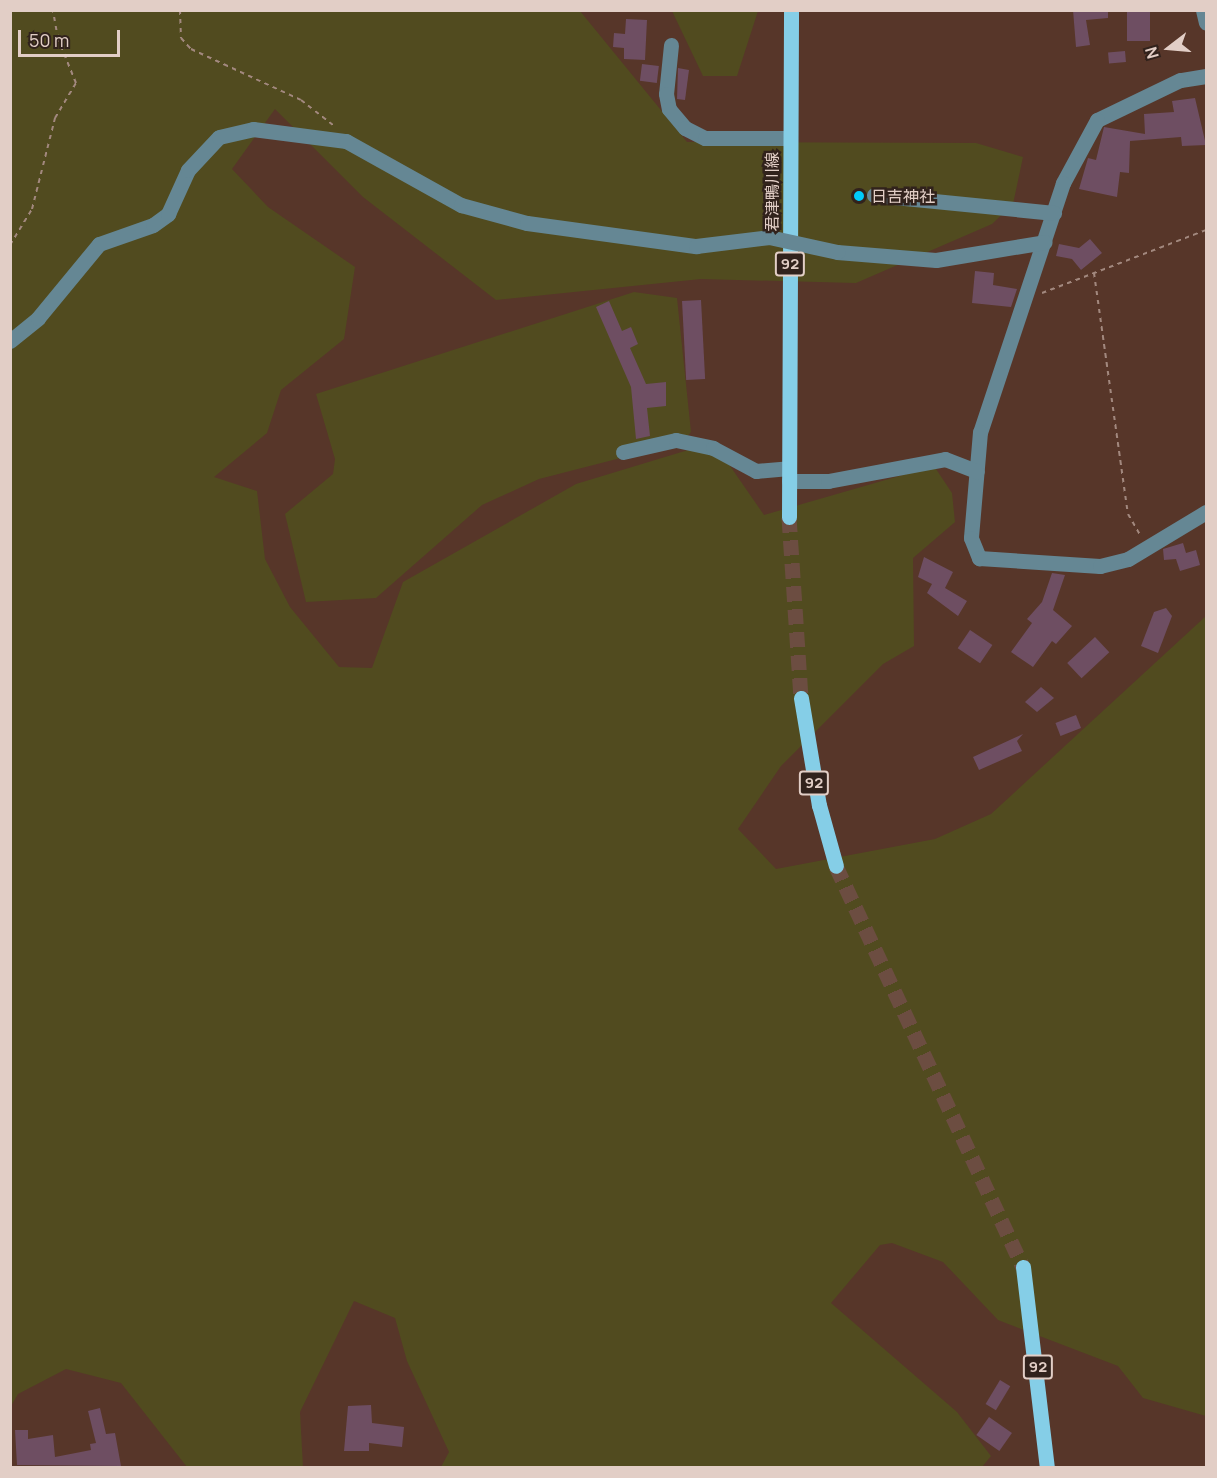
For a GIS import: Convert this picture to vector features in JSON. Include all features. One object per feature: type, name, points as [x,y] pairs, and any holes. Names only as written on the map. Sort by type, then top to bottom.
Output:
[{"type":"main road","name":"君津鴨川線","points":[[789,517],[790,10]]},
{"type":"main road","name":"92","points":[[801,699],[819,805],[836,866]]},
{"type":"main road","name":"92","points":[[1023,1267],[1047,1467]]},
{"type":"street","points":[[1203,10],[1206,23]]},
{"type":"street","points":[[670,45],[666,94],[669,109],[685,128],[705,138],[790,138]]},
{"type":"street","points":[[1206,76],[1180,80],[1097,120],[1054,213],[980,432],[971,538],[979,558],[1100,566],[1148,547],[1206,512]]},
{"type":"street","points":[[10,341],[38,318],[99,244],[153,225],[168,214],[188,170],[219,137],[253,129],[346,141],[461,205],[527,223],[696,246],[769,237],[837,252],[936,260],[1045,242]]},
{"type":"street","points":[[874,195],[1054,213]]},
{"type":"street","points":[[623,452],[676,440],[713,448],[756,471],[828,481],[945,459],[977,471]]},
{"type":"path","points":[[10,245],[32,209],[55,118],[76,83],[58,39],[53,10]]},
{"type":"path","points":[[180,10],[181,38],[191,49],[301,100],[346,141]]},
{"type":"path","points":[[1026,299],[1206,230]]},
{"type":"path","points":[[1095,273],[1128,514],[1148,547]]},
{"type":"shaded area","points":[[11,11],[580,11],[687,142],[976,143],[1023,157],[1013,204],[992,224],[856,283],[701,279],[496,300],[363,197],[275,109],[232,169],[268,207],[355,267],[344,339],[281,390],[267,433],[214,477],[257,491],[265,559],[290,607],[339,667],[372,668],[403,582],[576,484],[698,447],[728,463],[764,515],[934,466],[952,493],[955,522],[913,558],[914,646],[883,664],[781,766],[738,829],[776,869],[935,839],[991,814],[1206,616],[1206,1416],[1143,1398],[1118,1366],[998,1320],[943,1262],[892,1243],[880,1245],[831,1303],[957,1412],[991,1456],[982,1467],[441,1467],[449,1452],[407,1361],[395,1318],[354,1301],[300,1412],[303,1467],[187,1467],[121,1383],[66,1369],[18,1394],[11,1406]]},
{"type":"shaded area","points":[[672,11],[758,11],[737,76],[703,76]]},
{"type":"shaded area","points":[[634,292],[677,298],[691,432],[683,442],[539,479],[482,505],[376,598],[306,602],[285,514],[333,474],[335,459],[316,394]]},
{"type":"building","points":[[1073,10],[1108,10],[1108,18],[1086,20],[1090,45],[1076,47]]},
{"type":"building","points":[[1127,10],[1150,10],[1150,41],[1127,41]]},
{"type":"building","points":[[626,19],[647,20],[645,60],[624,59],[624,48],[613,47],[614,33],[625,34]]},
{"type":"building","points":[[1125,51],[1126,62],[1109,63],[1108,52]]},
{"type":"building","points":[[642,64],[659,66],[657,83],[640,81]]},
{"type":"building","points":[[678,68],[689,70],[685,100],[677,99]]},
{"type":"building","points":[[1195,98],[1206,145],[1182,146],[1181,137],[1130,141],[1129,173],[1120,172],[1117,197],[1079,189],[1088,158],[1096,160],[1104,127],[1145,134],[1144,114],[1174,112],[1172,101]]},
{"type":"building","points":[[1090,239],[1102,253],[1081,270],[1072,259],[1056,256],[1059,244],[1079,248]]},
{"type":"building","points":[[975,271],[994,273],[993,285],[1017,289],[1011,307],[972,303]]},
{"type":"building","points":[[701,300],[705,379],[686,380],[682,301]]},
{"type":"building","points":[[609,301],[622,331],[631,327],[638,344],[630,348],[646,384],[666,382],[666,406],[647,408],[650,436],[636,439],[631,387],[596,307]]},
{"type":"building","points":[[1183,543],[1186,553],[1196,550],[1200,565],[1180,571],[1176,559],[1164,560],[1163,549]]},
{"type":"building","points":[[924,557],[953,572],[945,588],[967,601],[958,616],[927,593],[932,584],[918,577]]},
{"type":"building","points":[[1052,573],[1065,575],[1053,610],[1072,626],[1056,644],[1052,641],[1033,667],[1011,652],[1032,623],[1027,619],[1042,602]]},
{"type":"building","points":[[1166,608],[1172,616],[1158,653],[1141,646],[1154,612]]},
{"type":"building","points":[[970,630],[992,645],[980,663],[958,648]]},
{"type":"building","points":[[1095,637],[1109,652],[1082,678],[1067,663]]},
{"type":"building","points":[[1041,687],[1054,698],[1037,712],[1025,702]]},
{"type":"building","points":[[1076,715],[1081,728],[1060,736],[1055,723]]},
{"type":"building","points":[[1023,734],[1017,741],[1022,751],[979,770],[973,757]]},
{"type":"building","points":[[1000,1380],[1010,1386],[996,1410],[986,1404]]},
{"type":"building","points":[[371,1405],[372,1423],[404,1427],[402,1447],[369,1443],[369,1451],[344,1451],[348,1406]]},
{"type":"building","points":[[100,1408],[106,1434],[115,1433],[121,1466],[17,1465],[15,1430],[28,1430],[28,1439],[53,1435],[55,1457],[91,1450],[90,1444],[96,1443],[88,1411]]},
{"type":"building","points":[[989,1417],[1012,1433],[999,1451],[976,1435]]},
{"type":"tunnel","points":[[789,517],[801,698]]},
{"type":"tunnel","points":[[836,866],[1023,1267]]},
{"type":"place","name":"日吉神社","points":[[859,196]]}]
